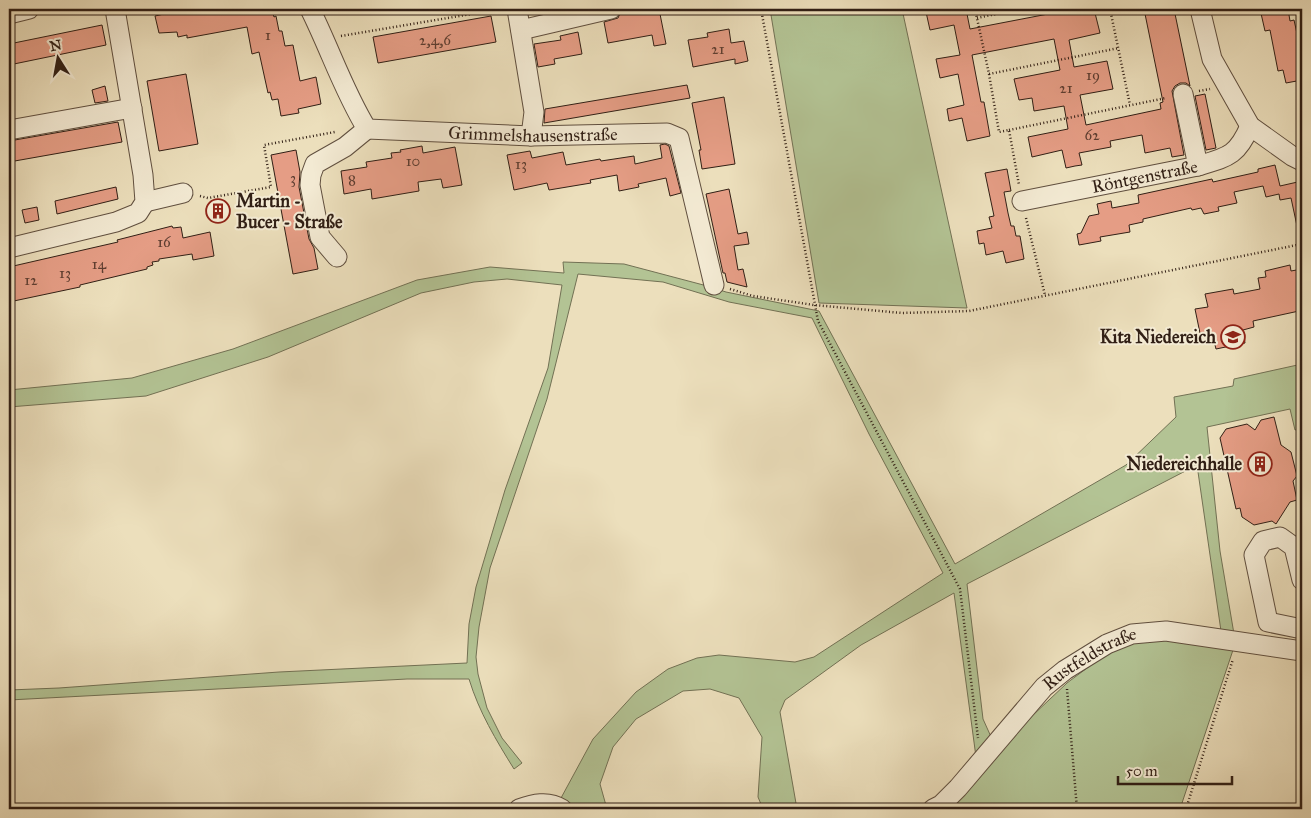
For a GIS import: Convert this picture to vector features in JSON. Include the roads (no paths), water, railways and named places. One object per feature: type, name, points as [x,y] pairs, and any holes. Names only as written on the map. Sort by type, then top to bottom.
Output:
[{"type":"street","points":[[9,14],[30,9]]},
{"type":"street","points":[[9,248],[116,222],[138,213],[145,202],[143,175],[115,9]]},
{"type":"street","points":[[310,9],[325,38],[355,110],[367,130],[345,147],[315,164],[311,175],[310,185],[320,237],[337,257]]},
{"type":"street","points":[[517,9],[534,112],[531,136]]},
{"type":"street","points":[[521,30],[611,9]]},
{"type":"street","points":[[1200,9],[1212,59],[1250,126],[1302,161]]},
{"type":"street","points":[[1183,94],[1198,166]]},
{"type":"street","points":[[9,130],[132,108]]},
{"type":"street","name":"Röntgenstraße","points":[[1022,201],[1198,166],[1227,157],[1242,143],[1250,126]]},
{"type":"street","name":"Grimmelshausenstraße","points":[[367,130],[531,136],[667,133],[679,138],[714,285]]},
{"type":"street","points":[[145,202],[183,193]]},
{"type":"street","points":[[1302,533],[1263,540],[1254,555],[1268,622],[1302,630]]},
{"type":"street","points":[[1280,537],[1294,547],[1302,580]]},
{"type":"street","name":"Rustfeldstraße","points":[[933,809],[941,805],[958,788],[1044,687],[1065,670],[1107,644],[1132,634],[1166,631],[1302,651]]},
{"type":"street","points":[[519,809],[538,803],[557,806],[562,809]]},
{"type":"place","name":"Martin - Bucer - Straße","points":[[218,211]]},
{"type":"place","name":"Kita Niedereich","points":[[1233,337]]},
{"type":"place","name":"Niedereichhalle","points":[[1260,464]]}]
